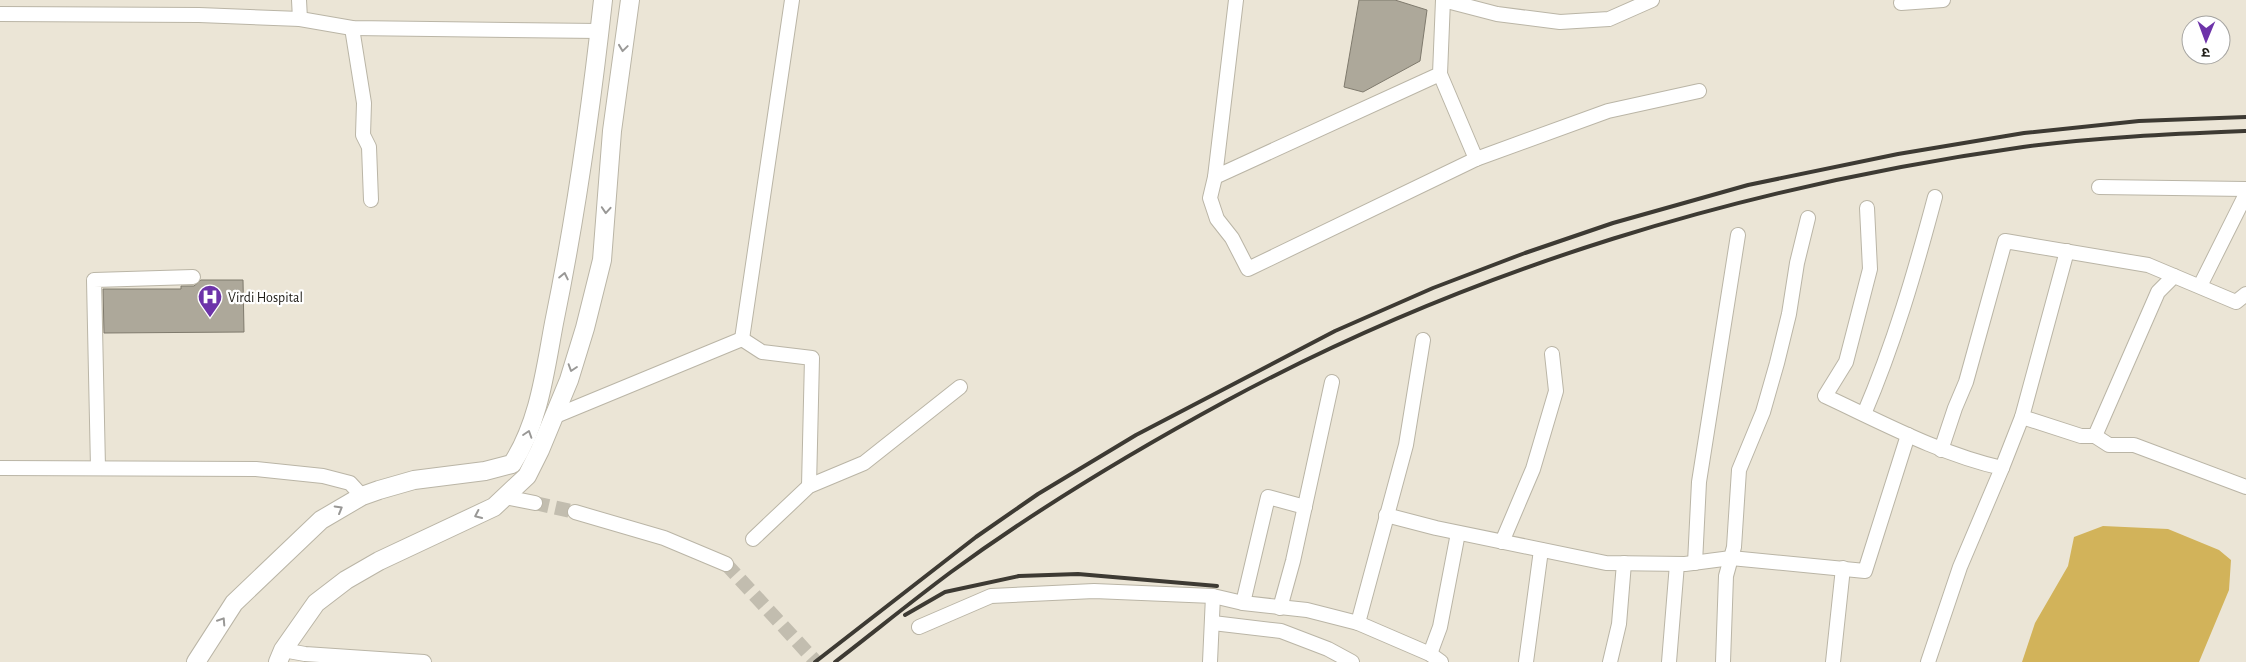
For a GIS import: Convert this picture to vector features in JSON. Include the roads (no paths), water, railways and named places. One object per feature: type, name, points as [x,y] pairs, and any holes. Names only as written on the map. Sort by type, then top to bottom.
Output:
[{"type":"street","points":[[298,0],[300,19]]},
{"type":"street","points":[[196,662],[234,603],[321,520],[362,496],[414,480],[484,471],[512,464],[524,445],[539,399],[570,246],[588,126],[603,0]]},
{"type":"street","points":[[281,656],[316,603],[346,580],[379,560],[494,508],[527,476],[553,417],[585,328],[602,260],[612,131],[630,0]]},
{"type":"street","points":[[742,340],[792,0]]},
{"type":"street","points":[[1236,0],[1215,177],[1210,198],[1217,219],[1232,238],[1248,269],[1476,159],[1608,111],[1699,90]]},
{"type":"street","points":[[1476,159],[1440,74],[1443,0],[1497,14],[1560,22],[1609,18],[1652,0]]},
{"type":"street","points":[[1901,3],[1943,0]]},
{"type":"street","points":[[0,14],[199,15],[300,19],[352,28],[599,31]]},
{"type":"street","points":[[352,28],[364,103],[363,135],[369,147],[371,200]]},
{"type":"street","points":[[1215,177],[1440,74]]},
{"type":"street","points":[[2099,187],[2246,189]]},
{"type":"street","points":[[2200,286],[2246,194]]},
{"type":"street","points":[[1864,414],[1887,361],[1909,294],[1935,198]]},
{"type":"street","points":[[1867,208],[1870,269],[1846,362],[1825,396],[1940,450],[1971,461],[2002,468]]},
{"type":"street","points":[[1723,662],[1726,576],[1734,546],[1740,470],[1762,412],[1777,363],[1790,314],[1797,263],[1808,218]]},
{"type":"street","points":[[1695,563],[1699,482],[1738,235]]},
{"type":"street","points":[[1940,450],[1966,382],[2005,241],[2148,265],[2236,302],[2246,294]]},
{"type":"street","points":[[1928,662],[1960,567],[2022,417],[2067,251]]},
{"type":"street","points":[[2095,436],[2158,292],[2174,276]]},
{"type":"street","points":[[98,468],[94,280],[193,277]]},
{"type":"street","points":[[553,417],[742,340]]},
{"type":"street","points":[[742,340],[762,352],[812,358],[808,486]]},
{"type":"street","points":[[1358,623],[1406,445],[1423,340]]},
{"type":"street","points":[[1502,542],[1533,469],[1556,391],[1552,354]]},
{"type":"street","points":[[1280,608],[1305,508],[1332,382]]},
{"type":"street","points":[[753,539],[808,486],[864,463],[960,387]]},
{"type":"street","points":[[2022,417],[2082,436],[2095,436],[2109,445],[2134,445],[2246,487]]},
{"type":"street","points":[[1386,515],[1458,533],[1606,562],[1677,564],[1731,558],[1865,570],[1908,435]]},
{"type":"street","points":[[512,464],[527,476]]},
{"type":"street","points":[[0,468],[256,469],[323,476],[350,483],[362,496]]},
{"type":"street","points":[[505,497],[535,503]]},
{"type":"street","points":[[1244,603],[1268,497],[1305,508]]},
{"type":"street","points":[[574,512],[664,538],[726,564]]},
{"type":"street","points":[[918,627],[991,596],[1094,591],[1213,596],[1244,603],[1307,610],[1358,623],[1436,658],[1458,533]]},
{"type":"street","points":[[1526,662],[1542,550]]},
{"type":"street","points":[[1610,662],[1619,624],[1624,563]]},
{"type":"street","points":[[1669,662],[1677,564]]},
{"type":"street","points":[[1832,662],[1843,568]]},
{"type":"street","points":[[1210,662],[1213,596]]},
{"type":"street","points":[[1213,623],[1281,631],[1328,649],[1352,662]]},
{"type":"street","points":[[281,656],[304,654],[424,662]]},
{"type":"tunnel","points":[[535,503],[575,512]]},
{"type":"tunnel","points":[[726,564],[816,662]]},
{"type":"railway","points":[[815,662],[976,537],[1038,494],[1136,435],[1335,331],[1433,288],[1525,253],[1613,223],[1748,185],[1898,154],[2024,133],[2139,121],[2246,117]]},
{"type":"railway","points":[[835,662],[936,583],[1017,526],[1155,440],[1226,401],[1320,354],[1415,311],[1513,272],[1613,239],[1714,209],[1816,184],[1919,164],[2023,147],[2107,138],[2246,131]]},
{"type":"railway","points":[[905,615],[945,592],[1019,576],[1078,574],[1217,586]]},
{"type":"place","name":"Virdi Hospital","points":[[210,318]]}]
